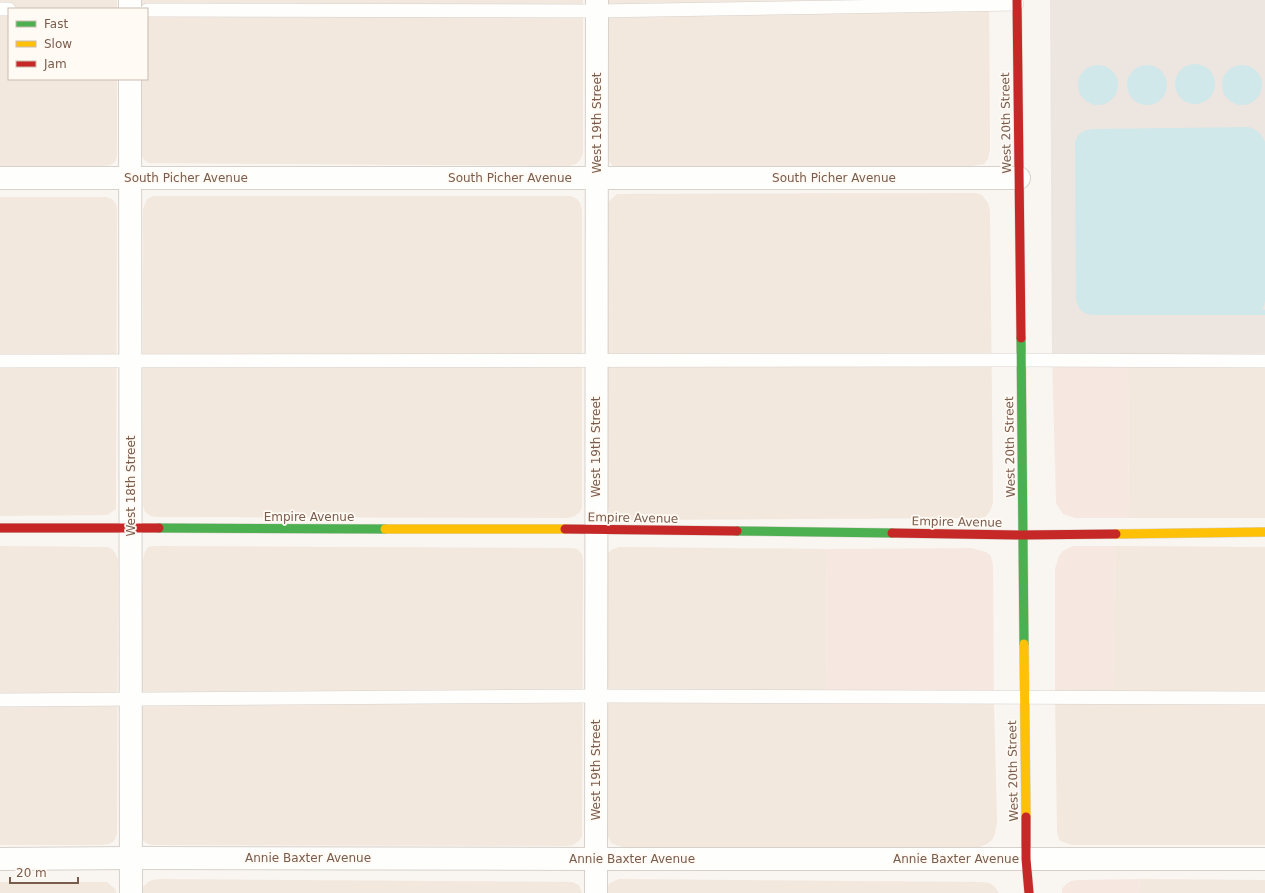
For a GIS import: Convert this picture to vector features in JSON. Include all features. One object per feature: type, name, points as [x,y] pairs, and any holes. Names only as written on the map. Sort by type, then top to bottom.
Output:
[{"type":"street","name":"West 20th Street","points":[[1017,2],[1026,858],[1029,893]]},
{"type":"street","name":"West 19th Street","points":[[596,893],[597,6]]},
{"type":"street","name":"West 18th Street","points":[[130,80],[131,893]]},
{"type":"street","name":"South Picher Avenue","points":[[0,178],[1019,178]]},
{"type":"street","name":"Empire Avenue","points":[[0,528],[596,529],[1022,534],[1265,532]]},
{"type":"street","name":"Annie Baxter Avenue","points":[[0,859],[1265,859]]},
{"type":"lane","points":[[148,10],[1017,2]]},
{"type":"lane","points":[[0,361],[1265,361]]},
{"type":"lane","points":[[0,700],[596,696],[1265,698]]},
{"type":"shaded area","points":[[0,0],[117,0],[117,8],[8,8],[8,80],[117,80],[117,156],[115,162],[104,166],[0,167]]},
{"type":"shaded area","points":[[142,0],[583,0],[583,153],[580,160],[576,164],[569,166],[149,163],[144,160],[142,155],[142,80],[148,80],[148,8],[142,8]]},
{"type":"shaded area","points":[[607,0],[989,0],[990,149],[988,159],[984,164],[971,166],[619,167],[612,165],[609,161],[607,153]]},
{"type":"shaded area","points":[[1050,0],[1265,0],[1265,353],[1052,355]]},
{"type":"shaded area","points":[[976,193],[982,195],[988,203],[990,211],[993,503],[990,511],[985,517],[620,520],[610,514],[608,507],[606,213],[608,202],[617,194]]},
{"type":"shaded area","points":[[153,196],[571,196],[577,199],[580,203],[582,211],[582,507],[580,512],[575,516],[568,518],[158,517],[151,516],[145,512],[143,505],[143,209],[147,199]]},
{"type":"shaded area","points":[[0,197],[106,197],[112,199],[116,204],[116,509],[107,515],[0,516]]},
{"type":"shaded area","points":[[1265,353],[1265,518],[1129,518],[1128,354]]},
{"type":"shaded area","points":[[1128,354],[1129,518],[1075,518],[1063,514],[1056,503],[1052,355]]},
{"type":"shaded area","points":[[0,546],[107,547],[112,549],[118,559],[117,834],[114,841],[109,844],[0,845]]},
{"type":"shaded area","points":[[1073,546],[1115,546],[1113,689],[1055,689],[1055,569],[1059,556],[1063,551]]},
{"type":"shaded area","points":[[1115,546],[1265,547],[1265,845],[1072,845],[1059,840],[1057,831],[1055,689],[1113,689]]},
{"type":"shaded area","points":[[148,547],[577,549],[582,554],[583,560],[582,836],[579,841],[573,845],[566,846],[152,845],[146,843],[142,840],[141,835],[143,560]]},
{"type":"shaded area","points":[[619,547],[826,549],[827,705],[994,705],[997,822],[995,834],[992,840],[980,847],[623,847],[611,843],[606,832],[607,554],[611,550]]},
{"type":"shaded area","points":[[971,548],[986,552],[991,556],[993,565],[994,705],[827,705],[826,549]]},
{"type":"shaded area","points":[[160,879],[572,882],[579,885],[582,893],[141,893],[143,887],[148,882]]},
{"type":"shaded area","points":[[619,879],[980,882],[989,883],[994,886],[999,893],[606,893],[607,887],[610,883]]},
{"type":"shaded area","points":[[1140,879],[1265,880],[1265,893],[1139,893]]},
{"type":"shaded area","points":[[1140,879],[1139,893],[1062,893],[1062,889],[1071,881]]},
{"type":"shaded area","points":[[0,882],[107,882],[115,889],[116,893],[0,893]]},
{"type":"water","points":[[1199,64],[1206,67],[1212,73],[1215,84],[1214,92],[1206,101],[1199,104],[1191,104],[1184,101],[1176,92],[1175,80],[1178,73],[1187,65]]},
{"type":"water","points":[[1102,65],[1109,68],[1115,74],[1118,85],[1117,93],[1109,102],[1102,105],[1094,105],[1087,102],[1079,93],[1078,81],[1081,74],[1090,66]]},
{"type":"water","points":[[1151,65],[1158,68],[1164,74],[1167,85],[1166,93],[1158,102],[1151,105],[1143,105],[1136,102],[1128,93],[1127,81],[1130,74],[1139,66]]},
{"type":"water","points":[[1246,65],[1253,68],[1259,74],[1262,85],[1261,93],[1253,102],[1246,105],[1238,105],[1231,102],[1223,93],[1222,81],[1225,74],[1234,66]]},
{"type":"water","points":[[1249,127],[1259,133],[1265,142],[1265,301],[1262,310],[1265,310],[1265,315],[1093,315],[1082,311],[1076,300],[1075,142],[1079,134],[1086,130],[1093,129]]},
{"type":"traffic: fast","points":[[1021,338],[1024,644]]},
{"type":"traffic: fast","points":[[159,528],[385,529]]},
{"type":"traffic: fast","points":[[737,531],[892,533]]},
{"type":"traffic: slow","points":[[385,529],[565,529]]},
{"type":"traffic: slow","points":[[1116,534],[1265,532]]},
{"type":"traffic: slow","points":[[1024,644],[1026,817]]},
{"type":"traffic: jam","points":[[1017,0],[1021,338]]},
{"type":"traffic: jam","points":[[0,528],[159,528]]},
{"type":"traffic: jam","points":[[565,529],[737,531]]},
{"type":"traffic: jam","points":[[892,533],[1022,535],[1116,534]]},
{"type":"traffic: jam","points":[[1026,817],[1026,859],[1029,893]]}]
